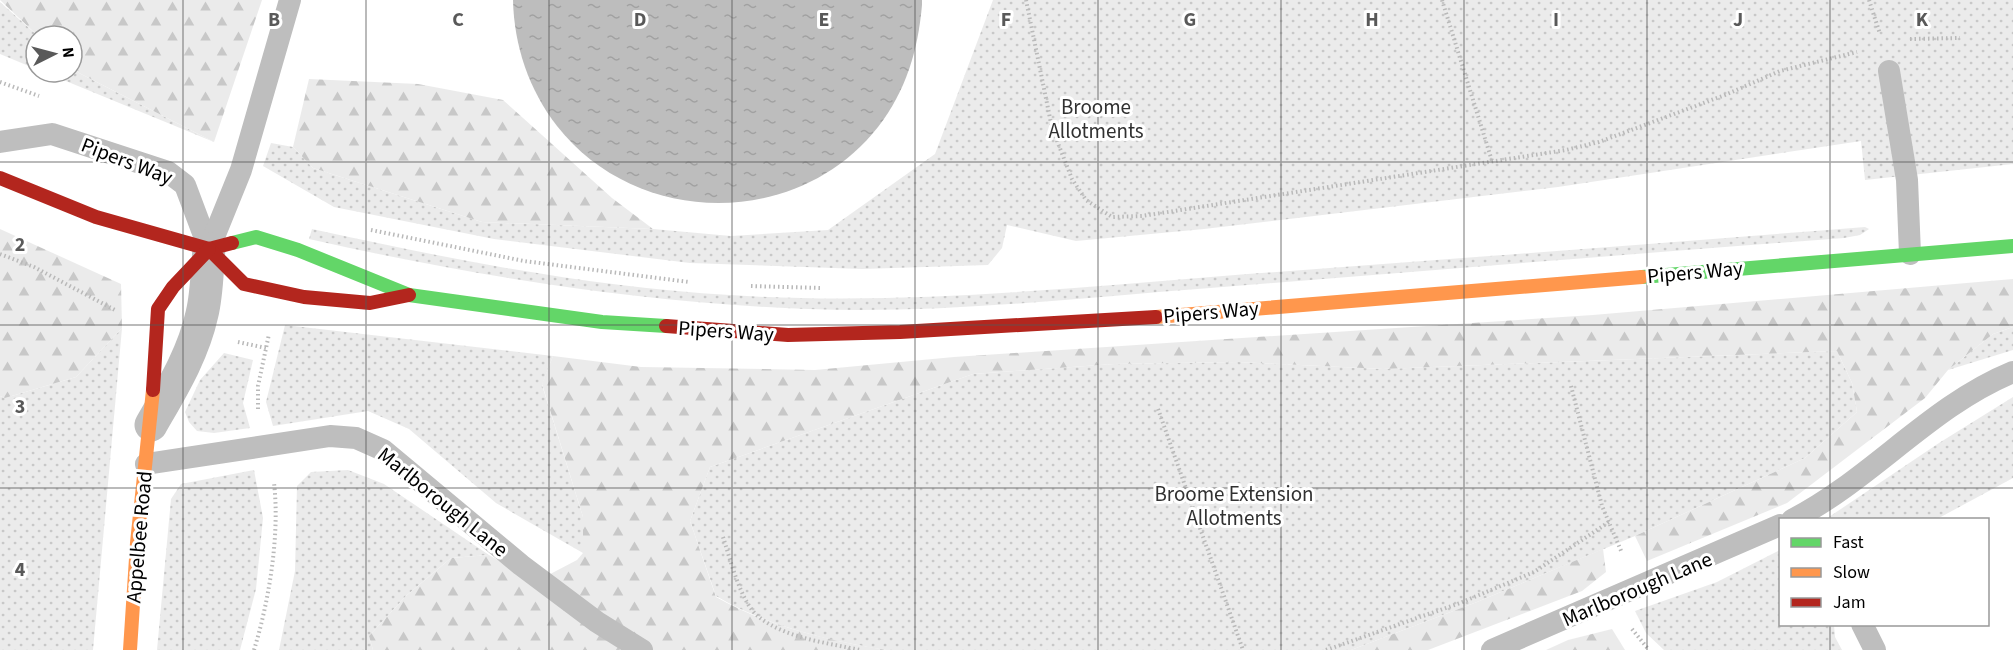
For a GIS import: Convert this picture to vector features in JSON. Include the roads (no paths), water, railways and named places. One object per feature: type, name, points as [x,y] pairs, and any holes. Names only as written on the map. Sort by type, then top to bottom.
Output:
[{"type":"main road","name":"Pipers Way","points":[[0,178],[96,217],[209,249],[244,284],[304,297],[370,303],[409,295]]},
{"type":"main road","name":"Pipers Way","points":[[209,249],[256,237],[298,250],[409,295],[602,322],[734,332],[843,334],[1127,319],[2013,246]]},
{"type":"main road","name":"Appelbee Road","points":[[130,650],[151,425],[158,309],[173,287],[209,249]]},
{"type":"street","name":"Appelbee Road","points":[[151,425],[182,369],[196,334],[202,314],[209,249]]},
{"type":"lane","points":[[209,249],[241,170],[290,0]]},
{"type":"lane","points":[[1889,71],[1907,180],[1910,254]]},
{"type":"lane","name":"Pipers Way","points":[[0,142],[52,134],[168,172],[185,185],[209,249]]},
{"type":"lane","points":[[1794,518],[1833,495],[1956,401],[1983,384],[2013,372]]},
{"type":"lane","name":"Marlborough Lane","points":[[146,464],[330,436],[356,438],[382,450],[521,566],[597,622],[642,650]]},
{"type":"lane","name":"Marlborough Lane","points":[[1492,650],[1638,589],[1779,525]]},
{"type":"lane","points":[[1863,626],[1875,650]]},
{"type":"water","points":[[513,0],[922,0],[922,5],[914,54],[896,99],[878,127],[845,160],[805,184],[762,198],[718,203],[673,198],[630,184],[590,160],[557,126],[538,98],[520,51]]},
{"type":"park label","name":"Broome Allotments","points":[[1096,119]]},
{"type":"park label","name":"Broome Extension Allotments","points":[[1234,506]]}]
